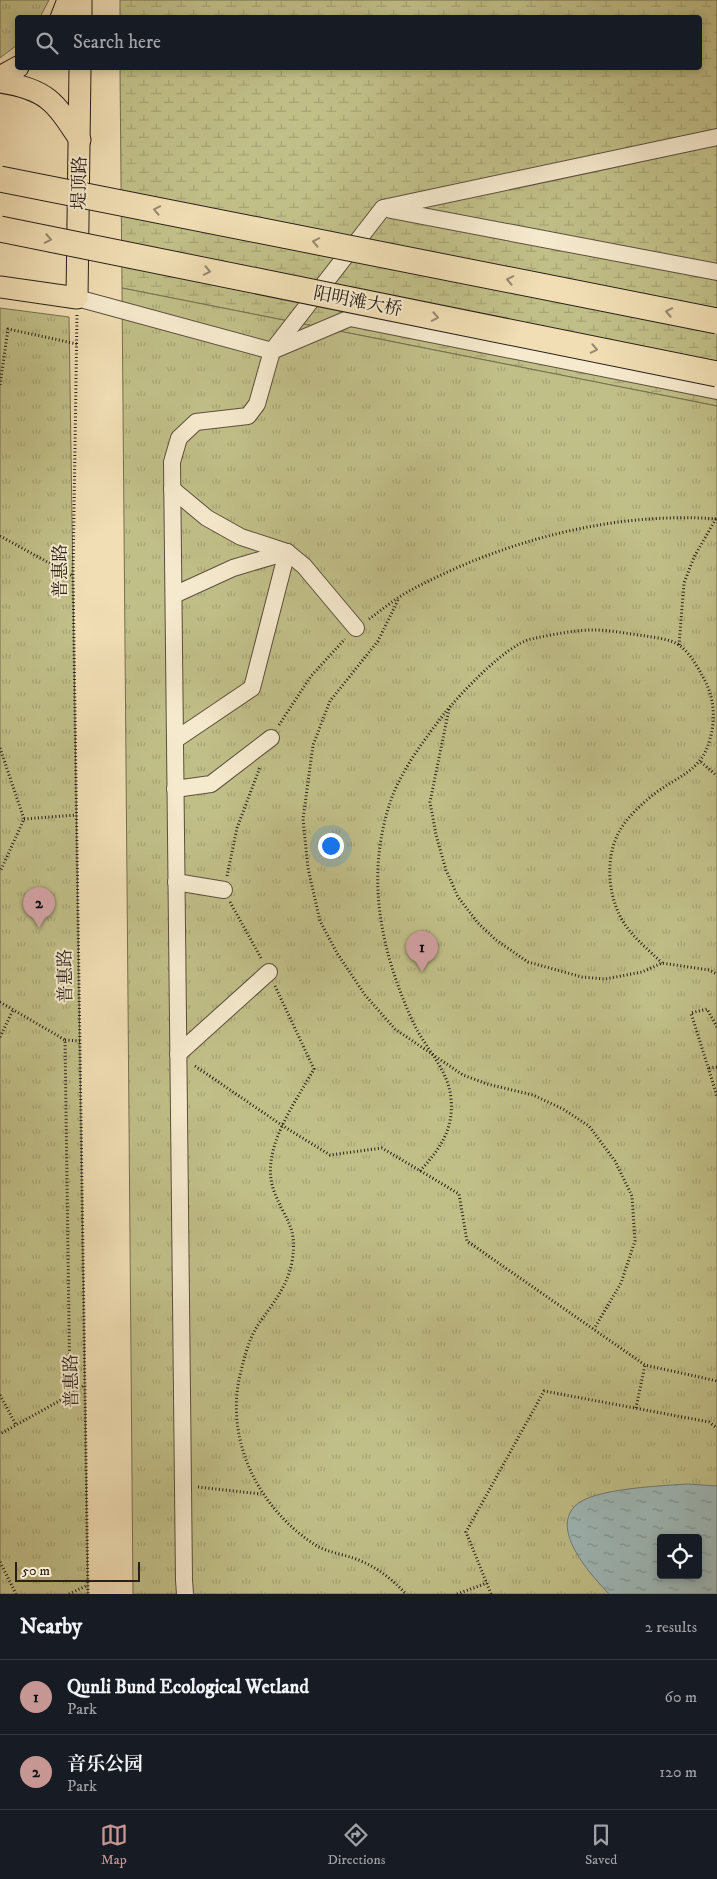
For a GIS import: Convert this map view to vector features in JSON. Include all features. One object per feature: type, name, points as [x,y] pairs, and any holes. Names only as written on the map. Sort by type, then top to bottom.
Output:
[{"type":"highway","points":[[0,179],[717,321]]},
{"type":"highway","name":"阳明滩大桥","points":[[0,229],[717,374]]},
{"type":"main road","points":[[62,15],[68,0]]},
{"type":"main road","points":[[81,0],[81,15]]},
{"type":"main road","points":[[0,77],[15,69]]},
{"type":"main road","name":"堤顶路","points":[[77,298],[80,70]]},
{"type":"main road","points":[[0,82],[20,85],[36,91],[49,100],[60,110],[80,140]]},
{"type":"main road","points":[[0,287],[77,298]]},
{"type":"lane","points":[[186,1594],[182,1486],[172,489],[172,462],[179,438],[196,422],[248,416],[257,404],[272,351],[383,208],[717,137]]},
{"type":"lane","points":[[383,208],[717,272]]},
{"type":"lane","points":[[77,298],[272,351],[350,318],[717,391]]},
{"type":"lane","points":[[172,489],[207,518],[241,537],[287,552],[304,566],[356,628]]},
{"type":"lane","points":[[174,596],[233,568],[287,552]]},
{"type":"lane","points":[[175,740],[252,688],[287,552]]},
{"type":"lane","points":[[175,790],[211,784],[271,738]]},
{"type":"lane","points":[[176,882],[224,890]]},
{"type":"lane","points":[[178,1054],[269,972]]},
{"type":"path","name":"普惠路","points":[[77,298],[73,576],[88,1594]]},
{"type":"path","points":[[0,385],[8,329],[77,344]]},
{"type":"path","points":[[406,1594],[392,1580],[365,1562],[319,1547],[283,1519],[262,1494],[255,1482],[242,1447],[236,1408],[236,1390],[251,1338],[284,1289],[289,1276],[294,1246],[292,1231],[270,1177],[270,1160],[274,1144],[314,1069],[269,972],[224,890],[238,828],[271,738],[311,676],[356,628],[398,599],[412,590],[473,562],[525,542],[601,525],[659,518],[717,518]]},
{"type":"path","points":[[679,645],[684,584],[694,556],[717,518]]},
{"type":"path","points":[[0,536],[73,576]]},
{"type":"path","points":[[398,599],[378,642],[330,701],[313,745],[303,819],[308,868],[320,921],[337,953],[365,995],[395,1029],[463,1075],[487,1084],[533,1095],[563,1109],[589,1126],[615,1161],[632,1196],[635,1241],[621,1283],[594,1329]]},
{"type":"path","points":[[420,1171],[438,1152],[448,1134],[452,1099],[446,1076],[414,1024],[387,956],[379,910],[379,860],[384,827],[390,800],[413,757],[450,708],[497,659],[525,641],[555,634],[594,630],[664,639],[679,645],[693,660],[710,689],[714,708],[711,738],[701,762],[653,795],[627,819],[618,834],[612,855],[610,872],[612,894],[620,916],[627,928],[662,963]]},
{"type":"path","points":[[450,708],[430,802],[436,835],[446,870],[458,897],[478,923],[496,940],[528,962],[582,977],[604,979],[642,972],[662,963],[709,970],[717,974]]},
{"type":"path","points":[[0,748],[24,819],[0,872]]},
{"type":"path","points":[[701,762],[717,776]]},
{"type":"path","points":[[24,819],[76,815]]},
{"type":"path","points":[[0,1002],[65,1040],[80,1041]]},
{"type":"path","points":[[717,1027],[707,1008],[691,1013],[717,1096]]},
{"type":"path","points":[[0,1037],[14,1010]]},
{"type":"path","points":[[65,1040],[70,1395]]},
{"type":"path","points":[[178,1054],[283,1126],[330,1155],[382,1148],[459,1194],[467,1241],[645,1365],[717,1381]]},
{"type":"path","points":[[709,1068],[717,1067]]},
{"type":"path","points":[[636,1408],[645,1365]]},
{"type":"path","points":[[0,1434],[85,1385]]},
{"type":"path","points":[[491,1594],[466,1532],[544,1391],[708,1422],[717,1428]]},
{"type":"path","points":[[0,1395],[16,1425]]},
{"type":"path","points":[[182,1486],[262,1494]]},
{"type":"path","points":[[0,1562],[16,1594]]},
{"type":"path","points":[[457,1594],[487,1584]]},
{"type":"path","points":[[69,1594],[88,1585]]},
{"type":"green space","points":[[0,0],[49,0],[41,15],[15,15],[15,47],[0,58]]},
{"type":"green space","points":[[120,0],[717,0],[717,406],[122,288],[120,70],[702,70],[702,15],[120,15]]},
{"type":"green space","points":[[122,288],[717,406],[717,1594],[133,1594]]},
{"type":"green space","points":[[0,308],[69,317],[88,1594],[0,1594]]},
{"type":"water","points":[[687,1484],[717,1486],[717,1594],[609,1594],[584,1565],[570,1540],[567,1528],[569,1516],[575,1506],[596,1495],[645,1487]]},
{"type":"place","name":"音乐公园","points":[[39,928]]},
{"type":"place","name":"Qunli Bund Ecological Wetland","points":[[422,972]]}]
